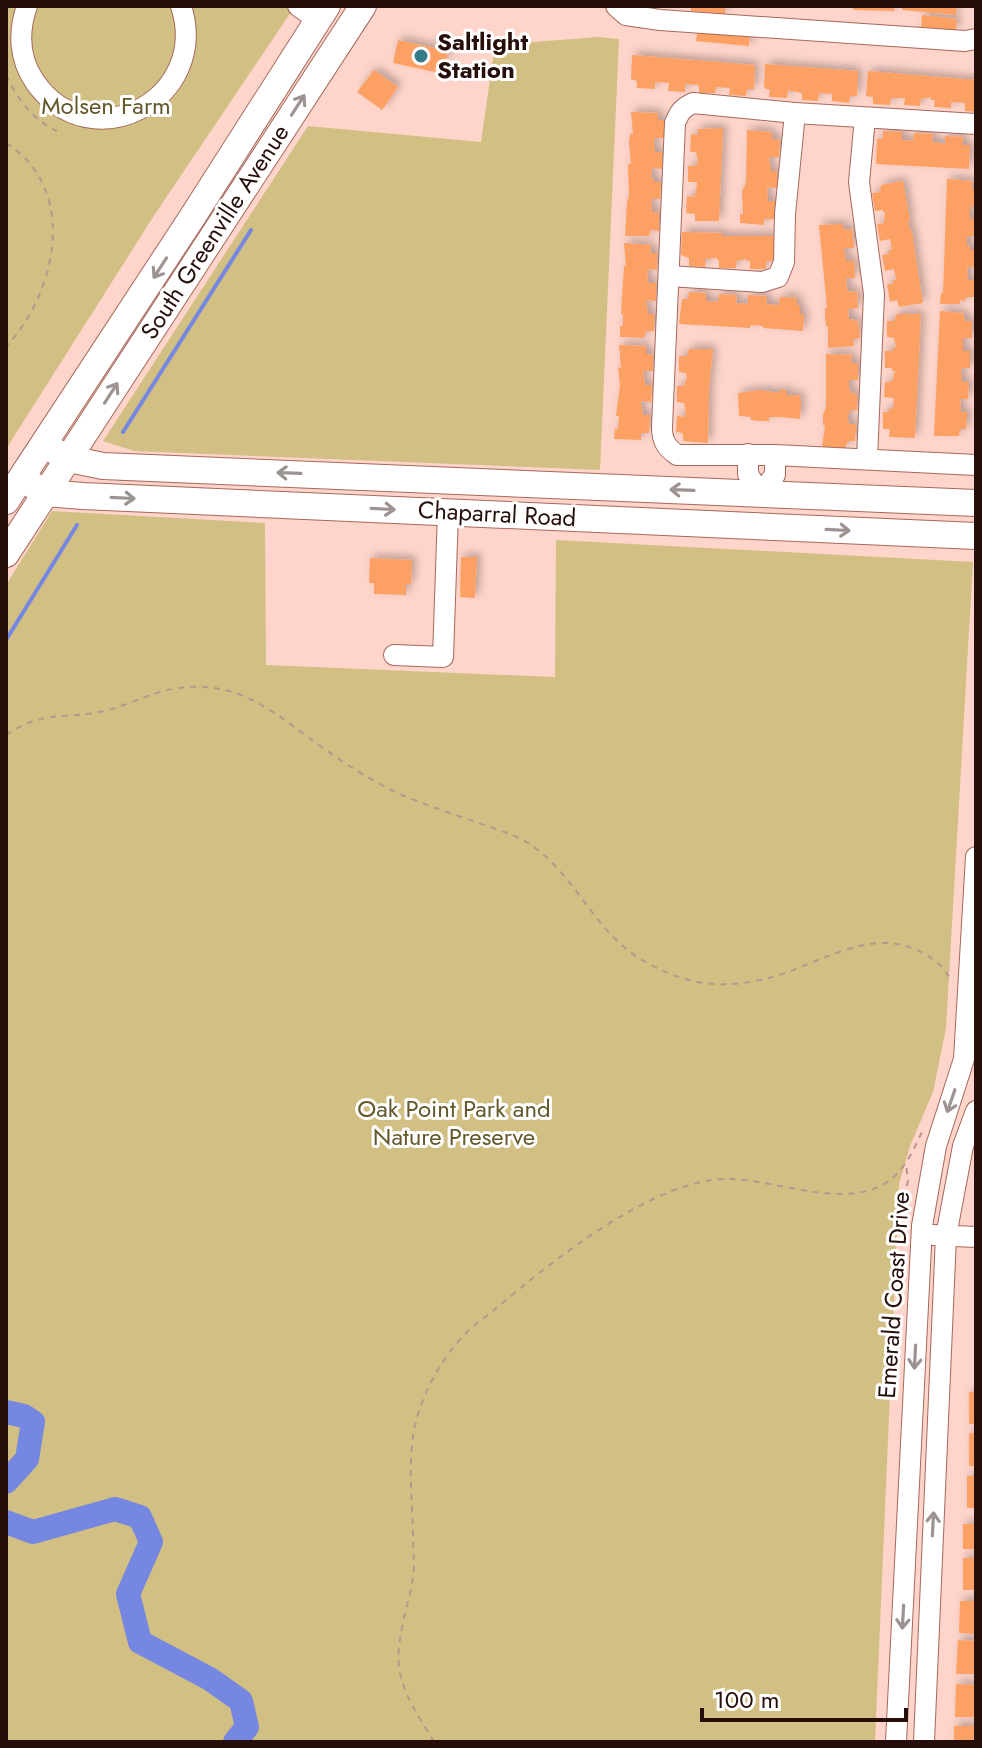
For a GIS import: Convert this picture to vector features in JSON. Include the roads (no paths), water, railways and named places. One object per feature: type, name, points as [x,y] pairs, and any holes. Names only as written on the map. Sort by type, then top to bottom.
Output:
[{"type":"main road","name":"South Greenville Avenue","points":[[6,501],[363,6]]},
{"type":"main road","name":"South Greenville Avenue","points":[[6,554],[69,459],[204,223],[314,11]]},
{"type":"main road","points":[[314,11],[343,35]]},
{"type":"main road","name":"Chaparral Road","points":[[34,460],[69,459],[103,466],[976,503]]},
{"type":"main road","points":[[34,460],[45,493]]},
{"type":"main road","points":[[448,512],[450,481]]},
{"type":"main road","name":"Chaparral Road","points":[[45,493],[976,536]]},
{"type":"main road","points":[[760,494],[760,526]]},
{"type":"street","points":[[27,6],[21,28],[22,53],[31,76],[38,87],[67,110],[93,118],[120,117],[145,108],[165,91],[180,69],[186,43],[181,6]]},
{"type":"street","points":[[616,6],[626,15],[660,20],[965,41],[976,39]]},
{"type":"street","points":[[976,124],[795,113],[693,103],[679,113],[675,123],[662,439],[668,449],[677,455],[748,454],[976,465]]},
{"type":"street","points":[[669,276],[762,282],[778,277],[784,262],[785,214],[795,113]]},
{"type":"street","points":[[865,118],[859,182],[874,294],[867,459]]},
{"type":"street","points":[[748,454],[748,474],[760,494],[775,475],[775,455]]},
{"type":"street","points":[[394,655],[443,657],[448,512]]},
{"type":"street","name":"Emerald Coast Drive","points":[[896,1742],[921,1235],[936,1146],[964,1059],[976,857]]},
{"type":"street","name":"Emerald Coast Drive","points":[[924,1742],[946,1236],[963,1146],[976,1111]]},
{"type":"street","points":[[921,1235],[976,1237]]},
{"type":"waterway","points":[[123,432],[251,230]]},
{"type":"waterway","points":[[6,640],[77,525]]},
{"type":"waterway","points":[[6,1412],[24,1416],[33,1422],[27,1459],[6,1482]]},
{"type":"waterway","points":[[6,1522],[33,1532],[115,1509],[140,1517],[151,1542],[128,1594],[140,1642],[210,1679],[241,1701],[247,1727],[235,1742]]},
{"type":"place","name":"Saltlight Station","points":[[421,56]]},
{"type":"park label","name":"Molsen Farm","points":[[106,106]]},
{"type":"park label","name":"Oak Point Park and Nature Preserve","points":[[454,1123]]}]
